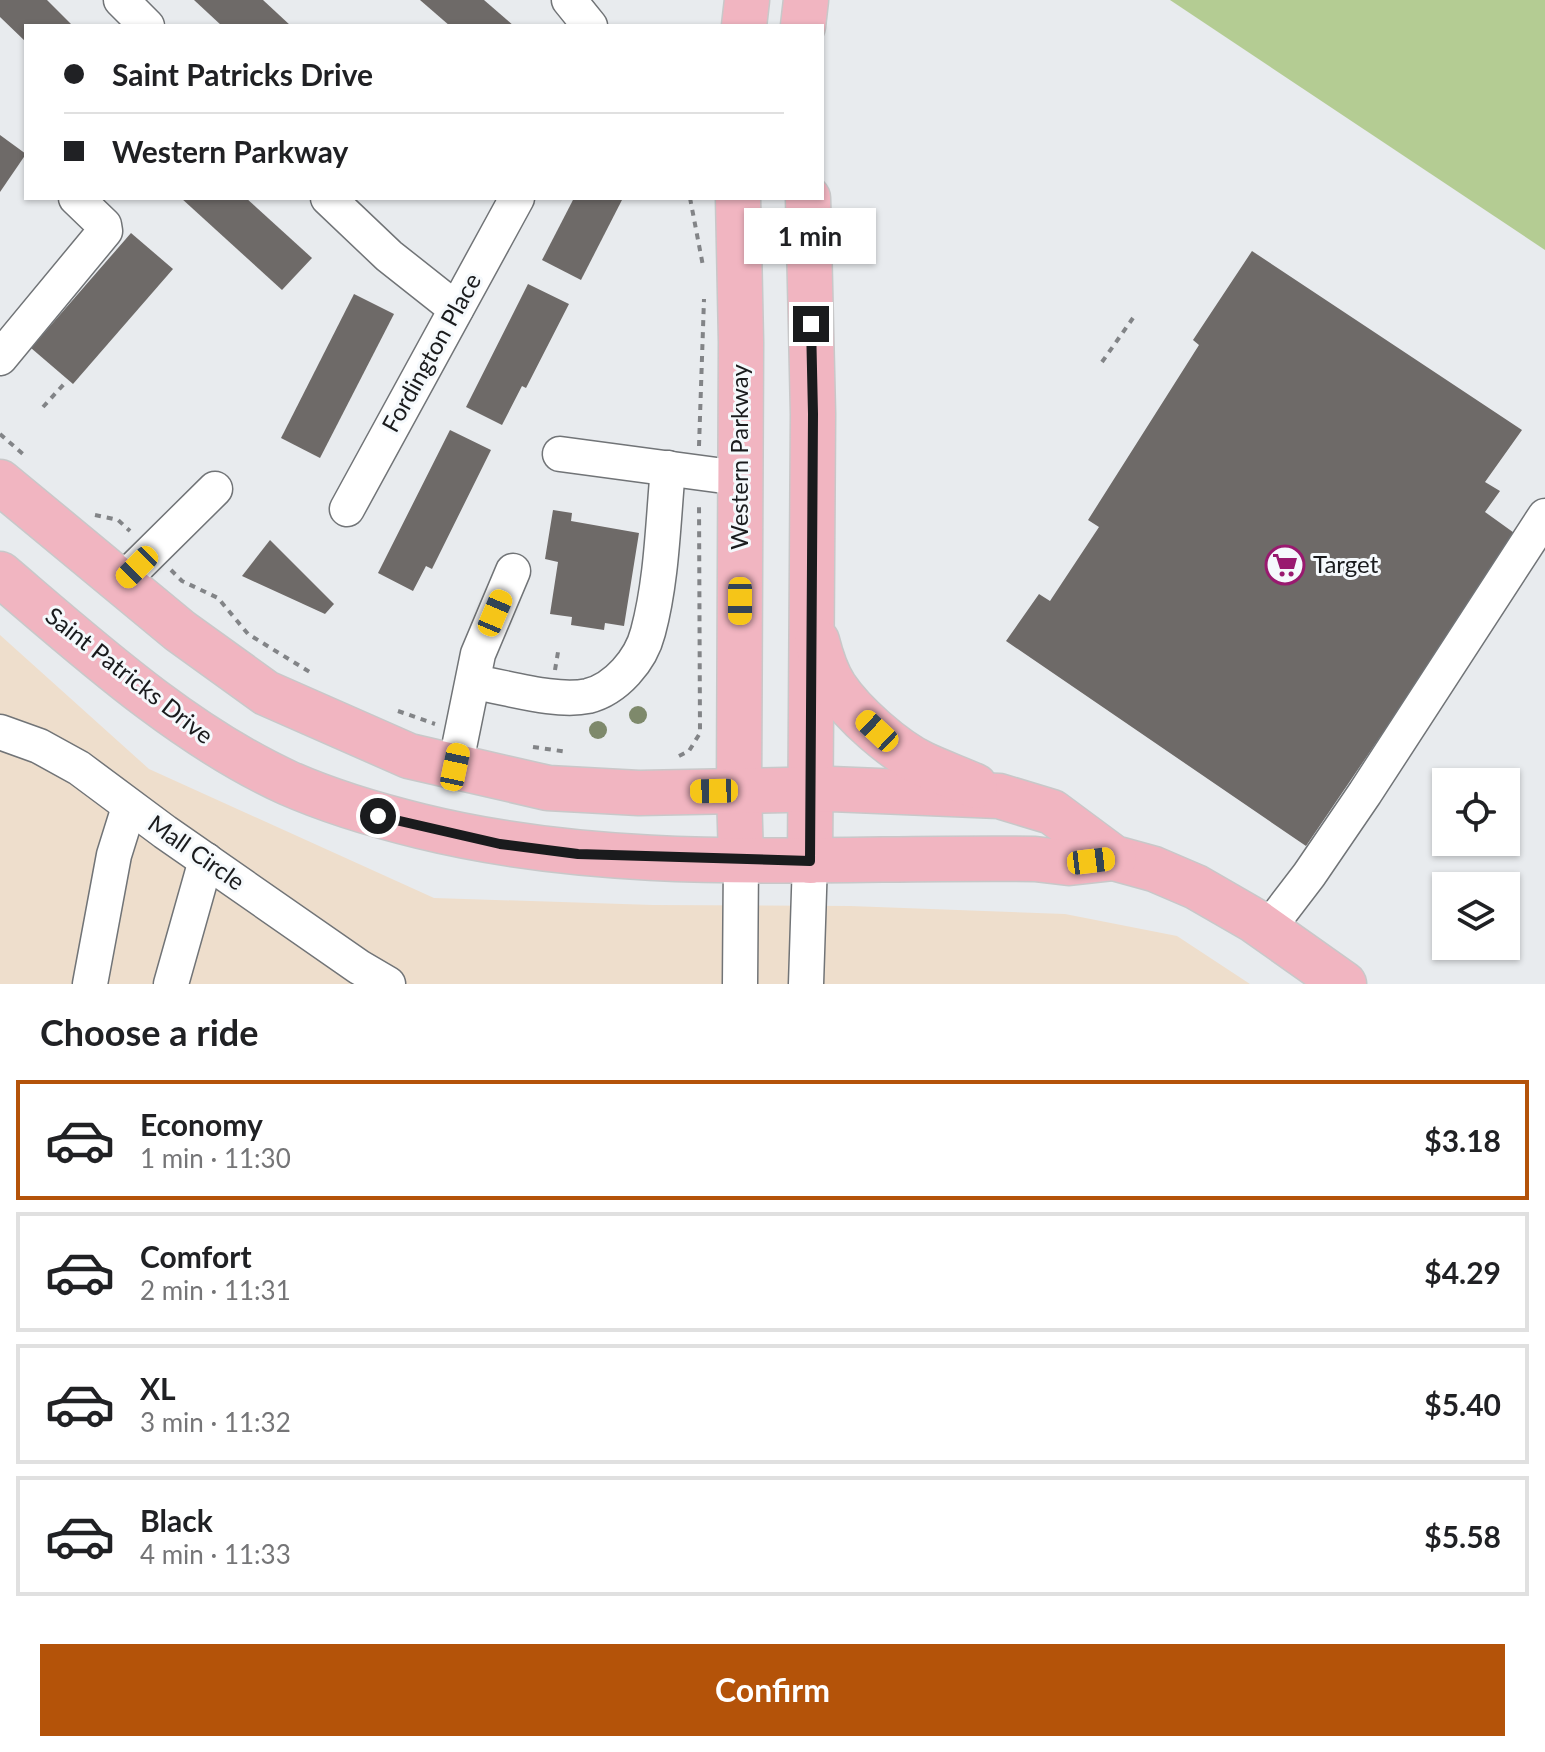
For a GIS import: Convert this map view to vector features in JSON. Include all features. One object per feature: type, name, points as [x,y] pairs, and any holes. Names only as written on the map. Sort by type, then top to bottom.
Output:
[{"type":"main road","points":[[744,24],[747,0]]},
{"type":"main road","points":[[803,24],[806,0]]},
{"type":"main road","name":"Western Parkway","points":[[738,200],[741,342],[702,473],[739,791],[741,859]]},
{"type":"main road","points":[[808,200],[813,414],[810,861]]},
{"type":"main road","name":"Saint Patricks Drive","points":[[12,468],[121,582],[180,631],[266,693],[409,756],[458,750],[548,788],[639,793],[810,789],[999,796],[1052,812],[1114,858],[1154,869],[1196,887],[1267,930],[1344,984]]},
{"type":"main road","name":"Saint Patricks Drive","points":[[0,574],[175,717],[210,741],[288,783],[378,816],[500,844],[578,854],[810,861],[997,858],[1069,863],[1114,858]]},
{"type":"main road","points":[[811,623],[824,665],[835,687],[877,731],[921,764],[999,796]]},
{"type":"street","points":[[121,0],[145,24]]},
{"type":"street","points":[[569,0],[588,24]]},
{"type":"street","points":[[0,358],[105,231],[104,225],[78,200]]},
{"type":"street","points":[[330,200],[389,256],[456,309]]},
{"type":"street","name":"Fordington Place","points":[[347,509],[516,200]]},
{"type":"street","points":[[473,682],[566,698],[590,696],[616,682],[635,661],[648,634],[702,473],[560,454]]},
{"type":"street","points":[[121,582],[215,489]]},
{"type":"street","points":[[1267,930],[1365,793],[1545,516]]},
{"type":"street","points":[[458,750],[478,654],[513,571]]},
{"type":"street","name":"Mall Circle","points":[[0,732],[39,746],[79,768],[129,807],[388,984]]},
{"type":"street","points":[[90,984],[114,855],[129,807]]},
{"type":"street","points":[[740,984],[741,859]]},
{"type":"street","points":[[171,984],[206,860]]},
{"type":"street","points":[[806,984],[810,861]]},
{"type":"path","points":[[690,200],[704,271]]},
{"type":"path","points":[[671,760],[689,751],[700,733],[704,297]]},
{"type":"path","points":[[1102,362],[1133,318]]},
{"type":"path","points":[[43,407],[64,384]]},
{"type":"path","points":[[0,434],[12,468]]},
{"type":"path","points":[[84,505],[96,515],[118,520],[182,581],[218,598],[248,634],[316,676]]},
{"type":"path","points":[[387,708],[458,750]]},
{"type":"path","points":[[523,745],[580,754]]},
{"type":"shaded area","points":[[0,635],[149,769],[434,898],[653,905],[850,906],[1065,914],[1177,936],[1250,984],[0,984]]},
{"type":"green space","points":[[1170,0],[1545,0],[1545,250]]},
{"type":"building","points":[[0,0],[47,0],[71,24],[24,24],[24,40],[0,17]]},
{"type":"building","points":[[194,0],[263,0],[289,24],[220,24]]},
{"type":"building","points":[[420,0],[484,0],[512,24],[448,24]]},
{"type":"building","points":[[0,135],[24,153],[24,157],[0,192]]},
{"type":"building","points":[[183,200],[248,200],[312,258],[282,290]]},
{"type":"building","points":[[573,200],[622,200],[581,280],[542,260]]},
{"type":"building","points":[[131,233],[173,269],[73,384],[31,348]]},
{"type":"building","name":"Target","points":[[1252,251],[1522,430],[1485,482],[1500,491],[1485,512],[1517,535],[1306,846],[1006,641],[1039,594],[1050,601],[1099,527],[1088,520],[1199,345],[1193,340]]},
{"type":"building","points":[[528,284],[569,304],[526,388],[522,386],[502,425],[466,407]]},
{"type":"building","points":[[354,294],[394,314],[320,458],[281,438]]},
{"type":"building","points":[[450,430],[491,450],[432,569],[426,566],[413,591],[378,573]]},
{"type":"building","points":[[553,510],[572,513],[571,521],[639,533],[624,626],[605,623],[604,630],[571,625],[572,617],[550,614],[558,562],[545,559]]},
{"type":"building","points":[[270,540],[334,604],[325,614],[242,576]]},
{"type":"place","name":"Target","points":[[1285,565]]},
{"type":"route","points":[[378,816],[500,844],[578,854],[810,861],[811,324]]}]
